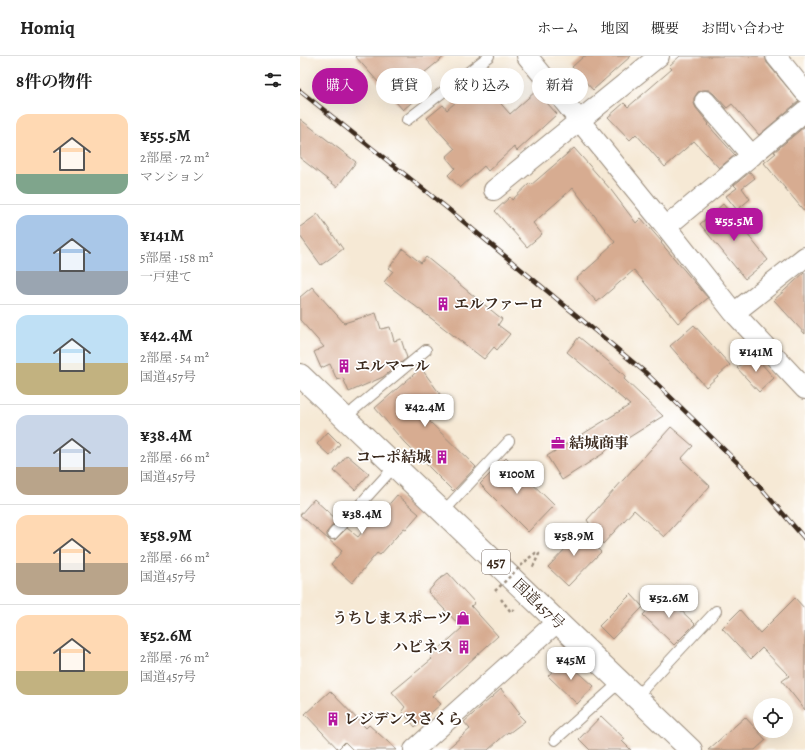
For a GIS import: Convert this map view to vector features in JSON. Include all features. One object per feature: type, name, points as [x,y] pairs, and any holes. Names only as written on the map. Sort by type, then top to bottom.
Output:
[{"type":"highway","name":"国道457号","points":[[300,375],[691,750]]},
{"type":"street","points":[[527,56],[734,313],[803,384]]},
{"type":"street","points":[[494,190],[660,56]]},
{"type":"street","points":[[776,56],[805,92]]},
{"type":"street","points":[[705,100],[752,156]]},
{"type":"street","points":[[666,227],[805,111]]},
{"type":"street","points":[[734,313],[805,257]]},
{"type":"street","points":[[414,750],[558,621]]},
{"type":"lane","points":[[407,120],[489,56]]},
{"type":"lane","points":[[346,419],[355,409],[426,350]]},
{"type":"lane","points":[[444,512],[509,441]]},
{"type":"lane","points":[[333,534],[395,466]]},
{"type":"lane","points":[[636,697],[716,611]]},
{"type":"lane","points":[[555,740],[620,682]]},
{"type":"path","points":[[495,591],[536,552],[540,554],[531,572]]},
{"type":"building","points":[[355,56],[445,56],[430,68],[376,68],[376,80],[368,71],[368,68],[366,68]]},
{"type":"building","points":[[584,56],[631,56],[593,90],[588,85],[588,68],[572,67]]},
{"type":"building","points":[[680,56],[765,56],[767,63],[799,101],[759,135],[732,104],[727,108],[709,90],[698,92],[694,98],[696,108],[709,124],[708,125],[735,155],[719,168],[694,141],[665,167],[636,134],[630,140],[608,117],[624,103],[628,107],[672,69],[669,66]]},
{"type":"building","points":[[532,95],[532,104],[548,104],[557,114],[517,151],[514,147],[488,171],[484,166],[460,188],[448,175],[455,168],[446,157],[455,149],[427,118],[443,105],[447,110],[454,104],[501,104],[510,114],[521,104],[524,104],[524,102]]},
{"type":"building","points":[[398,104],[410,104],[403,110]]},
{"type":"building","points":[[300,119],[356,162],[337,187],[300,158]]},
{"type":"building","points":[[805,126],[805,212],[764,163],[776,153],[774,152]]},
{"type":"building","points":[[574,148],[611,190],[636,223],[641,218],[708,298],[678,323],[634,270],[597,302],[576,279],[615,242],[573,188],[533,223],[542,234],[527,247],[495,211],[510,197],[512,200],[530,183],[531,185]]},
{"type":"building","points":[[750,172],[755,178],[742,188],[750,199],[737,210],[726,196],[737,188],[734,185]]},
{"type":"building","points":[[723,204],[768,260],[745,279],[700,224]]},
{"type":"building","points":[[318,214],[343,249],[321,265],[300,236],[300,227]]},
{"type":"building","name":"エルファーロ","points":[[403,249],[421,263],[426,257],[502,319],[498,325],[510,334],[497,350],[494,347],[484,359],[384,282],[393,271],[389,268]]},
{"type":"building","points":[[805,272],[805,334],[774,300]]},
{"type":"building","points":[[312,287],[344,323],[376,313],[381,329],[390,327],[394,341],[401,339],[407,358],[383,377],[349,392],[343,378],[337,380],[330,364],[321,368],[314,352],[324,347],[300,320],[300,297]]},
{"type":"building","points":[[694,325],[730,365],[706,387],[670,346]]},
{"type":"building","points":[[579,337],[626,376],[624,379],[663,416],[628,438],[623,434],[604,453],[562,480],[547,456],[630,405],[567,352]]},
{"type":"building","points":[[753,354],[774,378],[759,392],[737,368]]},
{"type":"building","points":[[421,368],[448,405],[428,420],[476,467],[453,491],[404,442],[375,408]]},
{"type":"building","points":[[671,427],[693,446],[681,459],[710,486],[664,537],[634,510],[603,544],[587,520]]},
{"type":"building","points":[[328,432],[340,444],[330,456],[317,444]]},
{"type":"building","points":[[347,455],[369,474],[355,490],[334,471]]},
{"type":"building","points":[[506,458],[554,505],[528,532],[480,484]]},
{"type":"building","points":[[397,495],[419,514],[406,529],[404,528],[380,555],[377,553],[352,583],[331,564],[342,551],[300,515],[314,499],[337,520],[327,532],[329,539],[335,540],[347,528],[358,537],[371,521],[373,523]]},
{"type":"building","points":[[575,526],[601,552],[568,586],[548,567],[567,547],[561,541]]},
{"type":"building","points":[[448,573],[475,603],[471,606],[498,636],[432,696],[441,704],[415,727],[402,711],[405,707],[392,692],[432,659],[430,657],[462,628],[428,592],[437,581]]},
{"type":"building","points":[[663,593],[695,624],[674,645],[643,615]]},
{"type":"building","points":[[631,594],[643,607],[612,639],[599,626]]},
{"type":"building","points":[[795,598],[805,609],[805,710],[782,681],[789,676],[762,648],[751,659],[722,628],[740,610],[760,633]]},
{"type":"building","points":[[564,659],[594,686],[577,704],[548,676]]},
{"type":"building","points":[[501,689],[520,713],[518,714],[525,721],[509,733],[508,732],[488,750],[446,750],[470,729],[464,722]]},
{"type":"building","name":"レジデンスさくら","points":[[330,691],[366,728],[369,725],[397,750],[353,750],[345,742],[338,749],[305,714]]},
{"type":"building","points":[[601,716],[625,739],[622,741],[631,750],[590,750],[579,739]]},
{"type":"building","points":[[745,717],[753,726],[753,738],[764,738],[766,740],[755,750],[708,750]]},
{"type":"railway","points":[[300,91],[447,208],[646,373],[746,471],[805,539]]},
{"type":"place","name":"エルファーロ","points":[[443,304]]},
{"type":"place","name":"エルマール","points":[[344,366]]},
{"type":"place","name":"結城商事","points":[[558,443]]},
{"type":"place","name":"コーポ結城","points":[[442,457]]},
{"type":"place","name":"うちしまスポーツ","points":[[463,618]]},
{"type":"place","name":"ハピネス","points":[[464,647]]},
{"type":"place","name":"レジデンスさくら","points":[[333,719]]}]
